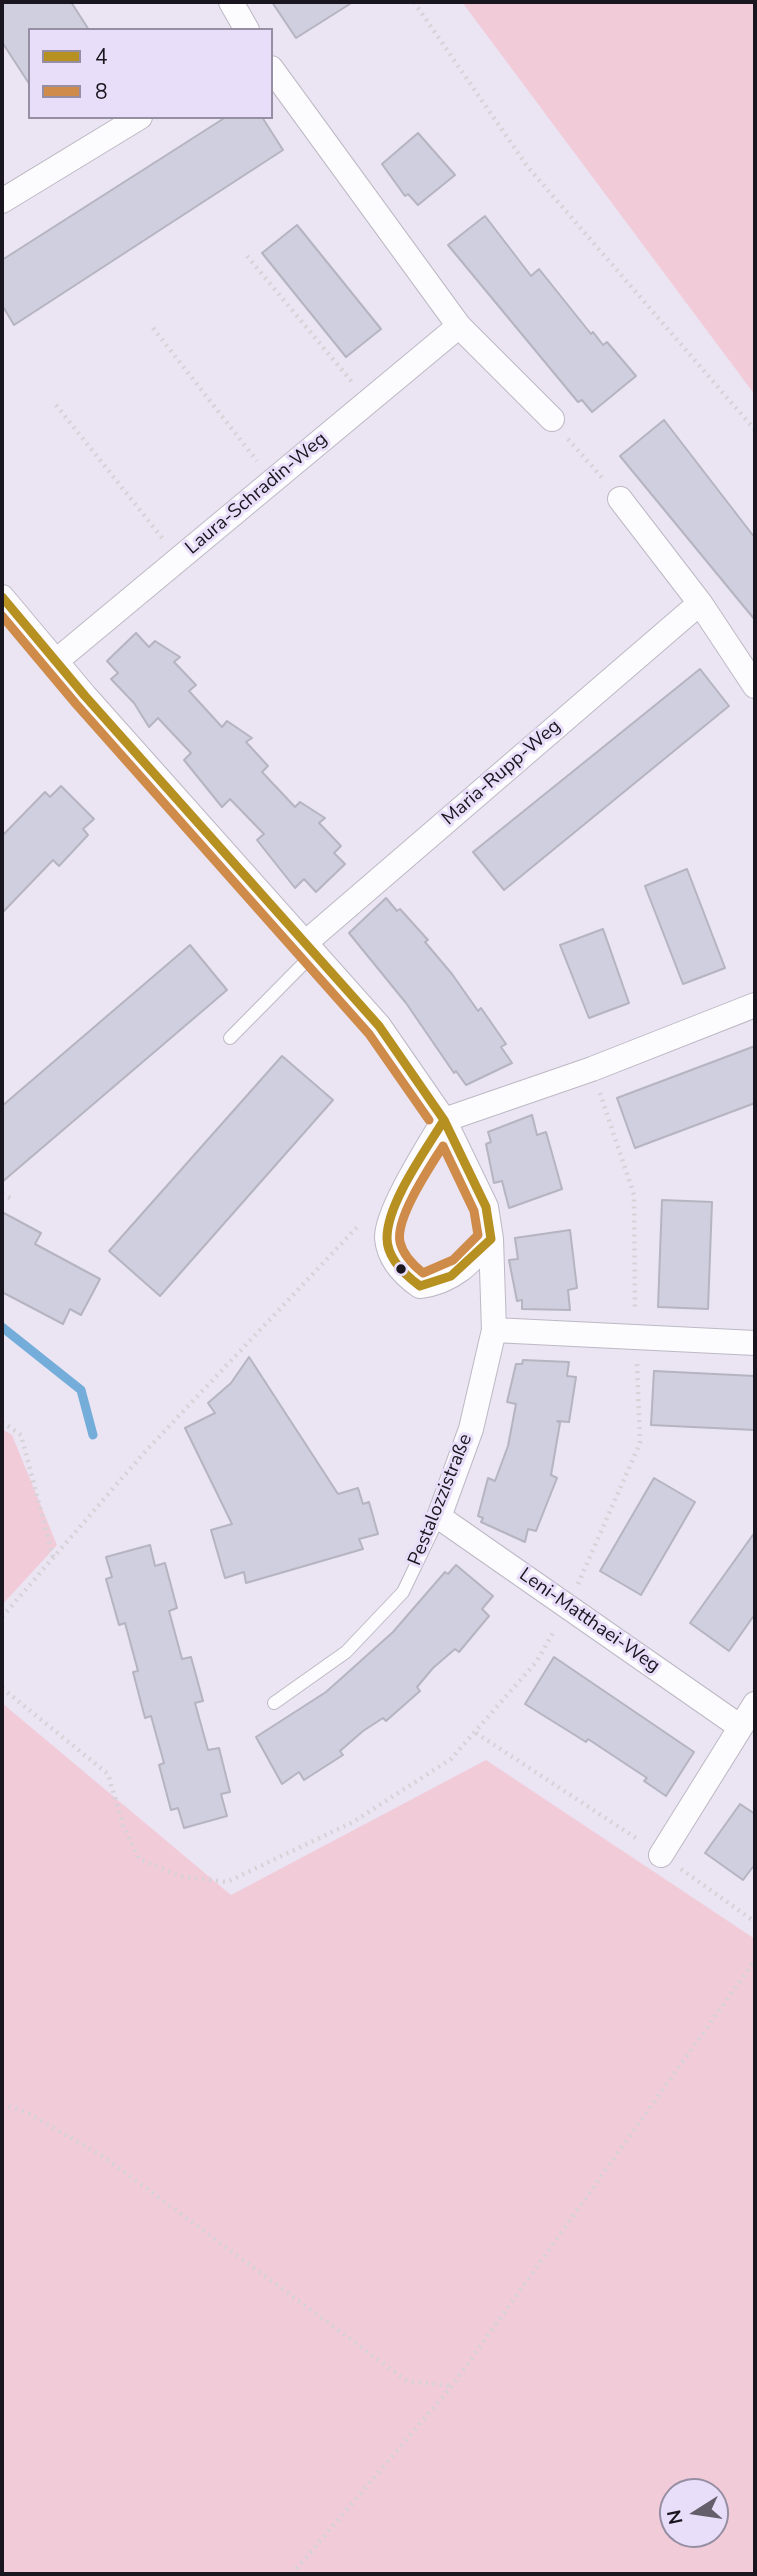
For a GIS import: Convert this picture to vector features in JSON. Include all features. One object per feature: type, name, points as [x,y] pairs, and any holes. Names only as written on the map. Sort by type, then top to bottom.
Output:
[{"type":"street","points":[[231,2],[246,28]]},
{"type":"street","points":[[273,71],[459,326],[552,419]]},
{"type":"street","points":[[2,201],[137,119]]},
{"type":"street","name":"Laura-Schradin-Weg","points":[[55,662],[459,326]]},
{"type":"street","points":[[620,499],[700,603],[755,686]]},
{"type":"street","name":"Pestalozzistraße","points":[[2,597],[55,662],[379,1026],[444,1120],[486,1207],[491,1239],[494,1330],[471,1429],[439,1517]]},
{"type":"street","name":"Maria-Rupp-Weg","points":[[308,949],[700,603]]},
{"type":"street","points":[[491,1239],[466,1267],[440,1284],[420,1286],[400,1272],[387,1238],[394,1212],[444,1120],[592,1069],[755,1005]]},
{"type":"street","points":[[494,1330],[755,1343]]},
{"type":"street","name":"Leni-Matthaei-Weg","points":[[439,1517],[739,1726]]},
{"type":"street","points":[[661,1855],[755,1704]]},
{"type":"lane","points":[[230,1038],[308,949]]},
{"type":"lane","name":"Pestalozzistraße","points":[[274,1703],[346,1652],[403,1592],[439,1517]]},
{"type":"path","points":[[414,2],[527,166],[755,430]]},
{"type":"path","points":[[247,256],[368,401]]},
{"type":"path","points":[[153,328],[273,481]]},
{"type":"path","points":[[55,405],[179,559]]},
{"type":"path","points":[[552,419],[620,499]]},
{"type":"path","points":[[2,1194],[14,1200]]},
{"type":"path","points":[[2,1617],[180,1414],[359,1224],[394,1212]]},
{"type":"path","points":[[2,1422],[21,1435],[54,1558]]},
{"type":"path","points":[[2,1688],[108,1774],[123,1825],[139,1859],[179,1876],[227,1882],[353,1822],[451,1759],[476,1734],[537,1661],[568,1605]]},
{"type":"path","points":[[476,1734],[661,1855],[755,1922]]},
{"type":"path","points":[[292,2574],[452,2386],[755,1960]]},
{"type":"path","points":[[2,2104],[28,2113],[104,2157],[407,2381],[452,2386]]},
{"type":"shaded area","points":[[462,2],[755,2],[755,395]]},
{"type":"shaded area","points":[[2,1429],[12,1435],[57,1545],[2,1605]]},
{"type":"shaded area","points":[[2,1703],[231,1895],[486,1760],[755,1939],[755,2574],[2,2574]]},
{"type":"building","points":[[2,2],[71,2],[88,28],[28,28],[28,82],[2,42]]},
{"type":"building","points":[[272,2],[353,2],[296,38]]},
{"type":"building","points":[[223,119],[263,119],[283,150],[14,325],[2,305],[2,260]]},
{"type":"building","points":[[418,133],[455,175],[418,205],[408,194],[405,196],[382,164]]},
{"type":"building","points":[[485,216],[531,276],[539,269],[591,334],[593,332],[603,345],[607,342],[636,376],[592,412],[582,400],[578,402],[448,245]]},
{"type":"building","points":[[297,225],[381,329],[346,357],[262,253]]},
{"type":"building","points":[[664,420],[755,538],[755,620],[620,456]]},
{"type":"building","points":[[136,633],[149,647],[155,641],[180,657],[174,662],[196,685],[189,691],[222,727],[227,721],[252,738],[246,742],[268,766],[262,772],[295,807],[300,802],[325,818],[319,823],[341,846],[334,853],[345,864],[316,892],[304,879],[295,888],[257,840],[264,834],[230,799],[222,807],[184,760],[191,753],[158,718],[149,727],[134,703],[111,679],[118,673],[107,661]]},
{"type":"building","points":[[700,669],[729,706],[504,890],[473,852]]},
{"type":"building","points":[[61,786],[94,819],[83,829],[88,835],[59,866],[53,860],[2,913],[2,836],[45,792],[50,797]]},
{"type":"building","points":[[687,869],[725,968],[683,984],[645,886]]},
{"type":"building","points":[[386,898],[397,911],[400,909],[428,940],[425,942],[478,1011],[481,1008],[506,1044],[501,1047],[512,1063],[466,1085],[456,1071],[454,1073],[406,1003],[349,933]]},
{"type":"building","points":[[603,929],[629,1003],[589,1018],[560,945]]},
{"type":"building","points":[[190,945],[227,990],[2,1182],[2,1106]]},
{"type":"building","points":[[755,1046],[755,1103],[635,1148],[617,1098]]},
{"type":"building","points":[[282,1056],[333,1100],[160,1296],[109,1251]]},
{"type":"building","points":[[532,1115],[537,1135],[546,1132],[562,1189],[509,1208],[502,1181],[494,1183],[486,1144],[491,1142],[488,1132]]},
{"type":"building","points":[[662,1200],[712,1202],[708,1309],[658,1307]]},
{"type":"building","points":[[2,1212],[41,1233],[35,1244],[100,1279],[81,1315],[70,1309],[63,1324],[2,1292]]},
{"type":"building","points":[[570,1230],[577,1288],[568,1290],[570,1310],[522,1309],[522,1300],[517,1301],[509,1260],[518,1259],[515,1238]]},
{"type":"building","points":[[249,1357],[338,1494],[358,1488],[363,1504],[369,1502],[378,1534],[359,1539],[363,1549],[246,1583],[244,1572],[225,1578],[211,1530],[232,1524],[185,1428],[215,1413],[208,1403],[231,1383]]},
{"type":"building","points":[[523,1360],[569,1362],[567,1376],[576,1377],[569,1422],[557,1421],[560,1423],[551,1475],[557,1478],[536,1531],[528,1529],[525,1542],[481,1522],[483,1518],[478,1516],[488,1478],[495,1481],[508,1446],[516,1404],[507,1402],[516,1364],[522,1364]]},
{"type":"building","points":[[654,1371],[755,1376],[755,1430],[651,1425]]},
{"type":"building","points":[[654,1478],[695,1502],[641,1595],[600,1571]]},
{"type":"building","points":[[755,1532],[755,1614],[729,1651],[690,1623]]},
{"type":"building","points":[[150,1545],[155,1566],[165,1563],[177,1608],[169,1611],[182,1659],[191,1657],[203,1701],[195,1703],[208,1750],[219,1748],[230,1792],[221,1794],[227,1816],[184,1828],[178,1808],[171,1810],[159,1765],[164,1763],[151,1716],[145,1718],[133,1672],[138,1671],[125,1623],[119,1625],[106,1579],[112,1577],[106,1557]]},
{"type":"building","points":[[456,1565],[493,1596],[482,1609],[489,1616],[459,1652],[455,1649],[433,1668],[417,1687],[420,1691],[386,1721],[383,1718],[363,1731],[340,1751],[343,1755],[304,1780],[299,1772],[282,1784],[256,1737],[326,1692],[393,1632],[445,1572],[448,1574]]},
{"type":"building","points":[[554,1657],[694,1752],[666,1796],[644,1781],[647,1778],[588,1739],[586,1742],[525,1704]]},
{"type":"building","points":[[740,1804],[755,1814],[755,1864],[743,1880],[705,1853]]},
{"type":"waterway","points":[[2,1327],[81,1390],[93,1435]]},
{"type":"transit line","name":"4","points":[[2,597],[85,696],[379,1026],[444,1120]]},
{"type":"transit line","name":"8","points":[[2,616],[76,704],[369,1034],[429,1120]]},
{"type":"transit line","name":"4","points":[[444,1120],[486,1207],[491,1239],[451,1276],[420,1286],[393,1260],[387,1238],[389,1224],[400,1193],[444,1120]]},
{"type":"transit line","name":"8","points":[[443,1146],[474,1211],[478,1235],[453,1260],[423,1273],[403,1251],[400,1232],[408,1207],[443,1146]]}]
